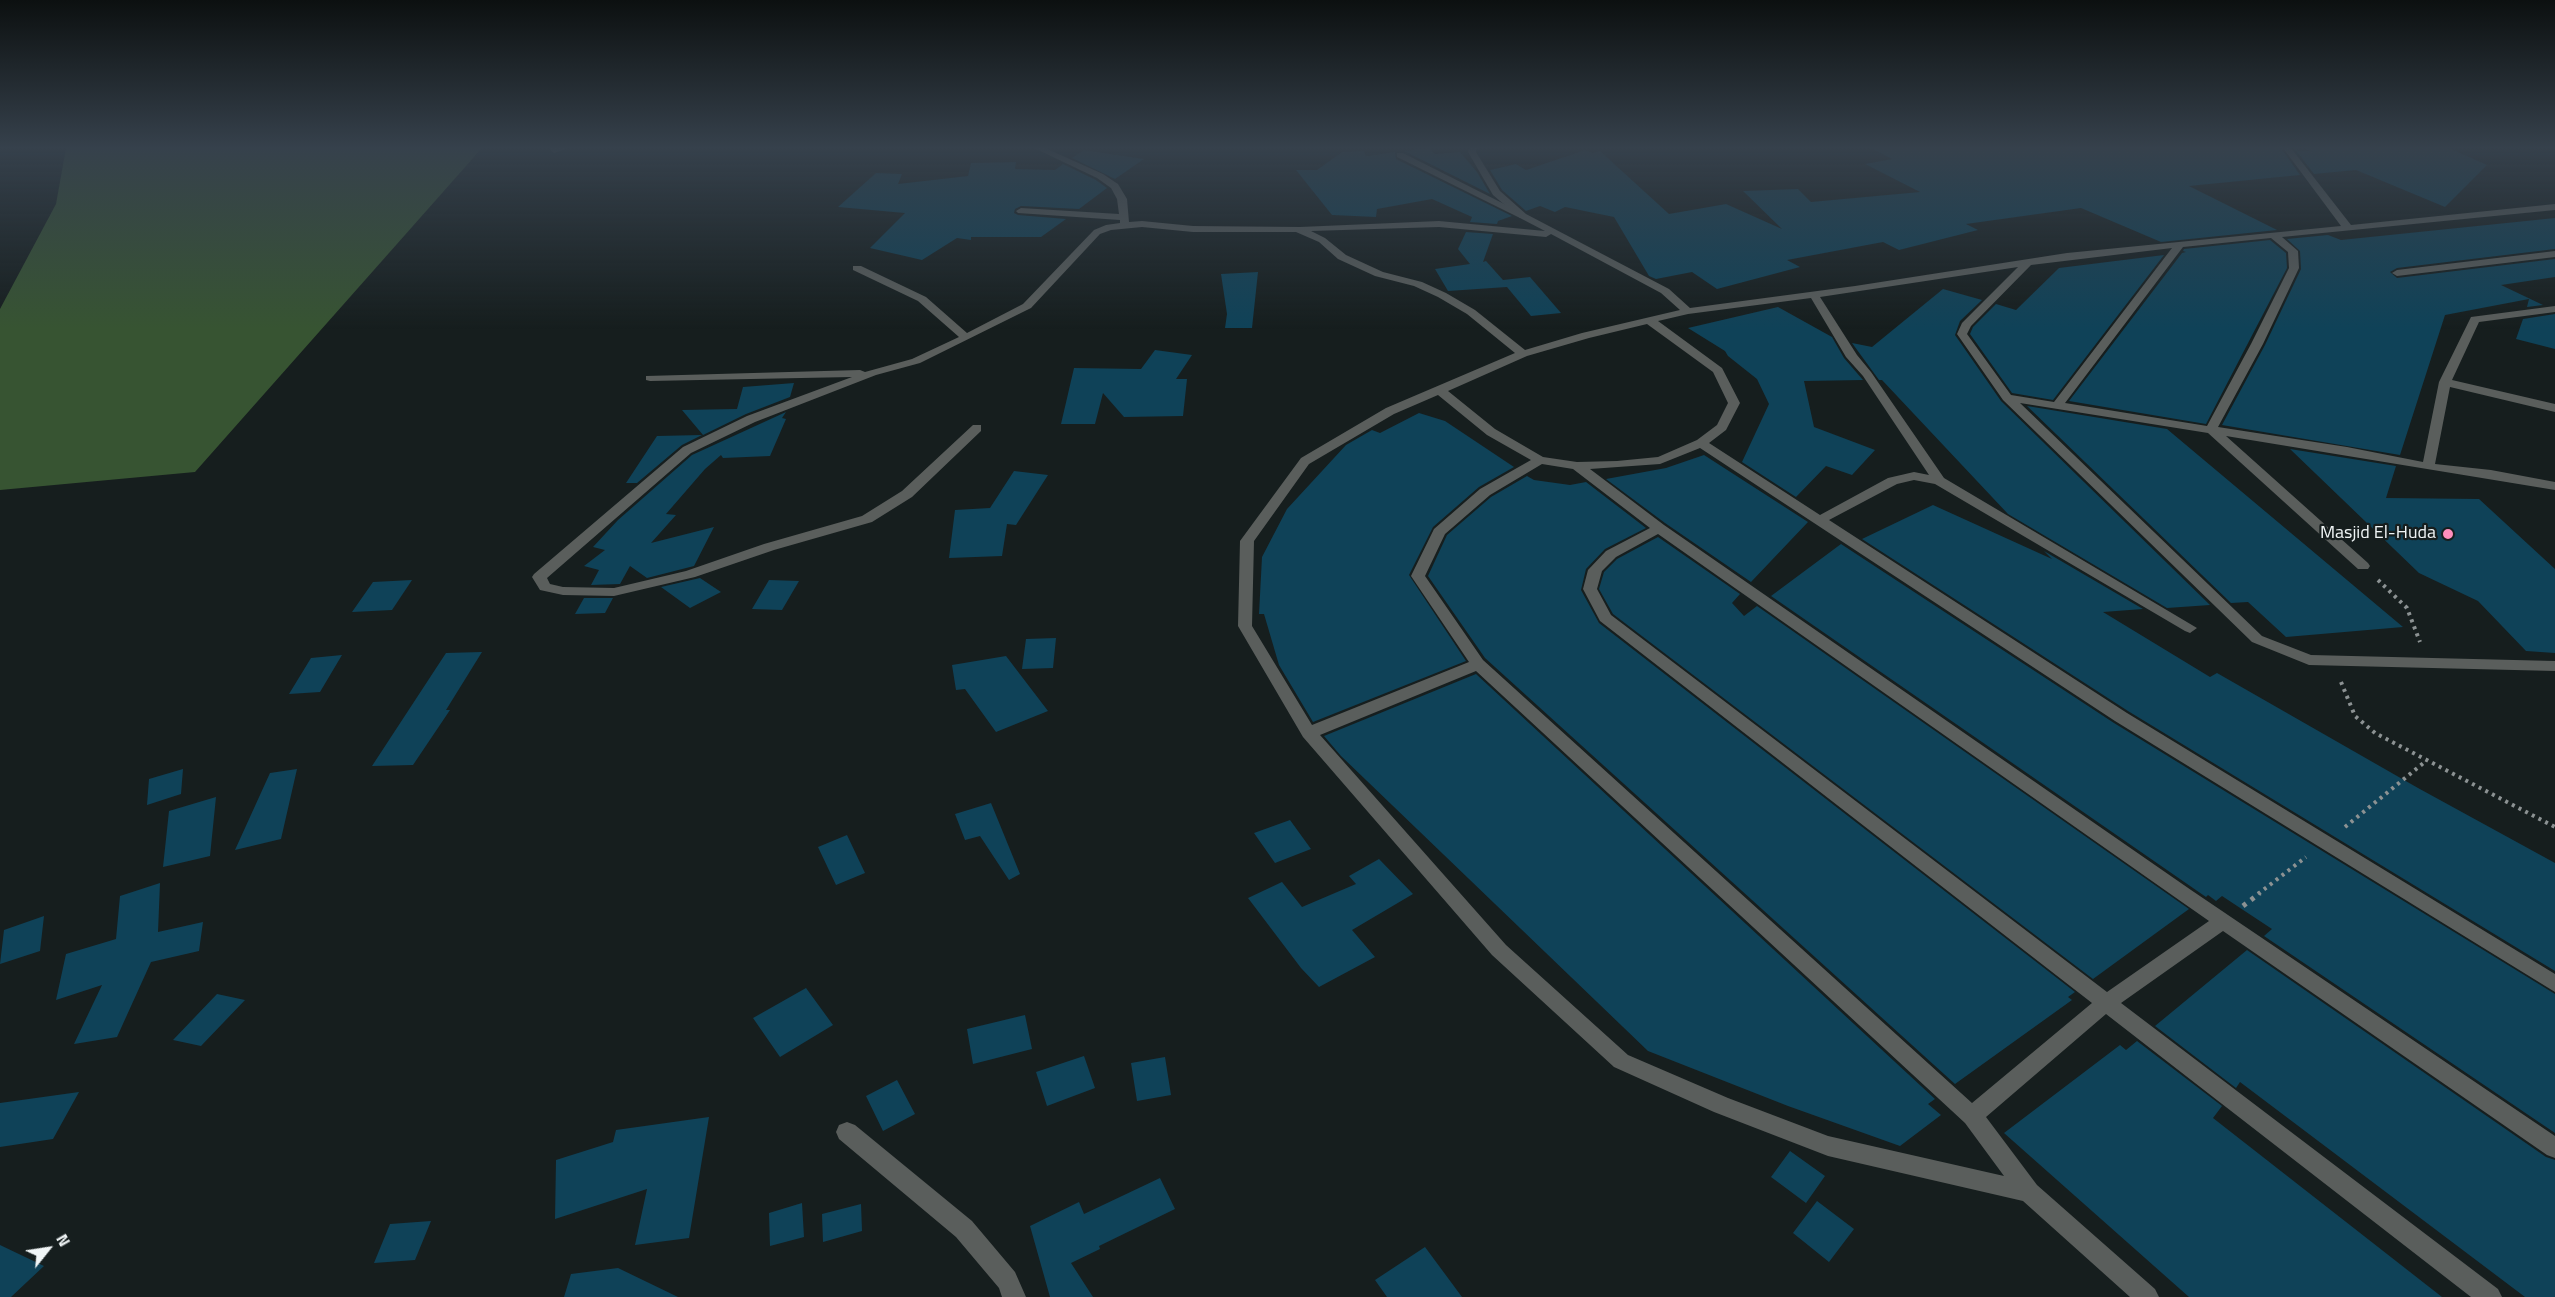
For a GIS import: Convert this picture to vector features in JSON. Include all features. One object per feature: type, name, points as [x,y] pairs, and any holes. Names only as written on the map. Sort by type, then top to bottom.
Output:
[{"type":"street","points":[[1123,209],[1124,221]]},
{"type":"street","points":[[1508,209],[1637,274],[1665,291],[1689,312]]},
{"type":"street","points":[[1514,209],[1523,216]]},
{"type":"street","points":[[2333,209],[2349,229]]},
{"type":"street","points":[[2029,1192],[1828,1146],[1721,1105],[1621,1061],[1499,950],[1309,733],[1245,626],[1247,541],[1305,461],[1390,411],[1523,354],[1586,335],[1689,312],[2028,262],[2180,244],[2541,209]]},
{"type":"street","points":[[1021,211],[1193,229],[1298,230],[1366,225],[1439,224],[1559,236]]},
{"type":"street","points":[[977,428],[907,494],[867,519],[769,547],[690,574],[614,592],[563,591],[545,587],[539,577],[687,450],[751,418],[872,373],[915,360],[966,338],[1027,306],[1097,232],[1124,221]]},
{"type":"street","points":[[1298,230],[1322,240],[1342,257],[1378,273],[1418,284],[1442,295],[1472,312],[1523,354]]},
{"type":"street","points":[[2211,429],[2257,344],[2294,268],[2293,251],[2274,236]]},
{"type":"street","points":[[2056,407],[2180,244]]},
{"type":"street","points":[[2397,273],[2555,254]]},
{"type":"street","points":[[2028,262],[1966,325],[1962,334],[2007,398],[2257,639],[2309,660],[2555,666]]},
{"type":"street","points":[[857,268],[922,299],[966,338]]},
{"type":"street","points":[[1814,295],[1852,357],[1867,374],[1939,481]]},
{"type":"street","points":[[2428,467],[2445,382],[2475,318],[2555,309]]},
{"type":"street","points":[[1439,390],[1491,432],[1540,460],[1577,466],[1617,465],[1660,460],[1701,443],[1722,427],[1734,403],[1718,370],[1649,320]]},
{"type":"street","points":[[650,378],[872,373]]},
{"type":"street","points":[[2445,382],[2555,408]]},
{"type":"street","points":[[2007,398],[2347,451],[2428,467],[2492,474],[2555,486]]},
{"type":"street","points":[[2211,429],[2362,566]]},
{"type":"street","points":[[1701,443],[2131,723],[2555,984]]},
{"type":"street","points":[[1540,460],[1485,492],[1439,532],[1418,576],[1478,664],[1972,1116],[2029,1192],[2147,1297]]},
{"type":"street","points":[[1577,466],[1659,528],[2223,921],[2555,1148]]},
{"type":"street","points":[[1818,521],[1893,481],[1914,476],[1939,481],[2190,628]]},
{"type":"street","points":[[1659,528],[1611,554],[1595,570],[1590,589],[1605,618],[2104,1004],[2490,1297]]},
{"type":"street","points":[[1309,733],[1478,664]]},
{"type":"street","points":[[1972,1116],[2104,1004],[2223,921]]},
{"type":"street","points":[[847,1132],[964,1228],[1007,1280],[1014,1297]]},
{"type":"path","points":[[2362,566],[2407,608],[2427,662]]},
{"type":"path","points":[[2332,660],[2355,716],[2375,734],[2555,827]]},
{"type":"green space","points":[[54,209],[428,209],[195,472],[0,490],[0,309]]},
{"type":"building","points":[[855,209],[1016,209],[1014,213],[1018,215],[1066,219],[1041,237],[971,237],[971,240],[957,238],[922,260],[870,248],[905,213]]},
{"type":"building","points":[[1327,209],[1380,209],[1377,209],[1376,217],[1332,215]]},
{"type":"building","points":[[1453,209],[1497,209],[1512,216],[1498,221],[1497,224],[1470,222],[1472,217]]},
{"type":"building","points":[[1546,209],[1562,209],[1555,212]]},
{"type":"building","points":[[1572,209],[1663,209],[1669,214],[1700,209],[1736,209],[1782,229],[1761,209],[2077,209],[1966,224],[1978,230],[1899,250],[1883,242],[1787,260],[1800,267],[1717,289],[1692,272],[1656,279],[1649,276],[1614,217]]},
{"type":"building","points":[[2082,209],[2234,209],[2277,230],[2161,242]]},
{"type":"building","points":[[2555,218],[2555,249],[2397,268],[2390,272],[2397,278],[2555,259],[2555,277],[2501,285],[2543,305],[2527,307],[2529,299],[2445,315],[2400,455],[2222,425],[2265,345],[2301,269],[2300,251],[2287,239],[2328,235],[2341,240]]},
{"type":"building","points":[[1466,232],[1493,234],[1483,262],[1486,261],[1503,280],[1530,277],[1561,313],[1531,316],[1507,287],[1448,291],[1435,269],[1470,264],[1458,249]]},
{"type":"building","points":[[2270,240],[2286,253],[2287,268],[2206,424],[2069,401],[2182,253],[2186,252],[2183,251],[2184,249]]},
{"type":"building","points":[[2164,255],[2053,400],[2012,393],[1970,334],[1973,327],[1996,304],[2016,310],[2059,268]]},
{"type":"building","points":[[1258,272],[1252,328],[1225,328],[1227,314],[1221,274]]},
{"type":"building","points":[[1943,289],[1982,300],[1960,321],[1955,335],[2001,401],[2210,605],[2167,608],[2008,514],[1882,380],[1879,380],[1852,343],[1872,347]]},
{"type":"building","points":[[1778,307],[1832,337],[1844,358],[1863,380],[1804,381],[1814,427],[1875,450],[1852,475],[1826,466],[1796,497],[1742,462],[1769,404],[1757,379],[1725,351],[1688,328]]},
{"type":"building","points":[[2555,314],[2555,349],[2516,339],[2523,319]]},
{"type":"building","points":[[1155,350],[1192,355],[1176,379],[1187,379],[1183,416],[1124,417],[1103,393],[1095,424],[1061,424],[1074,368],[1141,369]]},
{"type":"building","points":[[794,383],[790,397],[746,414],[703,435],[682,410],[737,409],[743,387]]},
{"type":"building","points":[[2027,406],[2167,429],[2403,627],[2286,637],[2248,602],[2231,603]]},
{"type":"building","points":[[786,412],[782,418],[786,419],[770,456],[723,458],[721,455],[705,469],[666,514],[676,515],[651,543],[714,527],[694,566],[647,578],[630,566],[620,584],[591,585],[599,570],[584,566],[605,550],[593,547],[618,520],[692,455]]},
{"type":"building","points":[[1419,413],[1445,421],[1514,467],[1479,487],[1433,527],[1409,575],[1466,661],[1313,722],[1279,665],[1264,614],[1259,614],[1262,557],[1287,509],[1346,445],[1372,430],[1380,433]]},
{"type":"building","points":[[702,435],[682,445],[637,483],[626,483],[657,436]]},
{"type":"building","name":"Masjid El-Huda","points":[[2290,449],[2396,466],[2386,498],[2479,499],[2555,569],[2555,653],[2526,651],[2478,601],[2419,573]]},
{"type":"building","points":[[1704,455],[1808,522],[1751,582],[1606,479],[1666,468]]},
{"type":"building","points":[[1014,471],[1048,475],[1016,525],[1007,524],[1002,556],[949,558],[955,510],[990,508]]},
{"type":"building","points":[[1527,476],[1534,480],[1570,485],[1586,482],[1646,528],[1605,549],[1586,569],[1581,590],[1599,623],[2075,992],[2068,997],[2072,1000],[1955,1084],[1485,658],[1428,576],[1447,535],[1491,497]]},
{"type":"building","points":[[1933,505],[2052,559],[2044,551],[2143,609],[2103,612],[2210,677],[2217,673],[2555,863],[2555,971],[2128,711],[1862,539]]},
{"type":"building","points":[[1658,537],[1740,594],[1732,603],[1744,616],[1757,606],[2189,909],[2093,979],[1613,614],[1599,589],[1604,572],[1617,559]]},
{"type":"building","points":[[1841,544],[2114,723],[2555,994],[2555,1133],[2264,936],[2272,929],[2222,896],[2216,901],[2208,895],[2206,897],[1771,596]]},
{"type":"building","points":[[700,578],[721,592],[690,608],[661,587]]},
{"type":"building","points":[[412,580],[392,610],[352,612],[373,582]]},
{"type":"building","points":[[769,580],[799,581],[782,610],[752,609]]},
{"type":"building","points":[[584,598],[613,598],[605,613],[575,614]]},
{"type":"building","points":[[1056,638],[1053,668],[1022,669],[1026,639]]},
{"type":"building","points":[[482,652],[446,710],[450,710],[413,765],[372,766],[446,653]]},
{"type":"building","points":[[342,655],[320,692],[289,694],[311,658]]},
{"type":"building","points":[[1006,656],[1048,711],[996,732],[965,689],[956,690],[952,665]]},
{"type":"building","points":[[1476,674],[1935,1099],[1928,1104],[1941,1115],[1900,1146],[1788,1106],[1648,1051],[1341,756],[1324,736]]},
{"type":"building","points":[[183,769],[181,794],[147,805],[149,779]]},
{"type":"building","points":[[297,769],[281,839],[235,850],[270,773]]},
{"type":"building","points":[[216,797],[210,856],[163,867],[169,811]]},
{"type":"building","points":[[991,803],[1020,874],[1009,880],[980,836],[965,840],[955,814]]},
{"type":"building","points":[[1290,820],[1311,849],[1275,863],[1254,833]]},
{"type":"building","points":[[847,835],[865,873],[836,885],[818,847]]},
{"type":"building","points":[[1379,859],[1413,894],[1352,930],[1375,957],[1319,987],[1301,968],[1248,898],[1282,882],[1302,907],[1356,884],[1349,876]]},
{"type":"building","points":[[160,883],[158,932],[203,922],[199,951],[151,962],[117,1037],[74,1044],[102,985],[56,1000],[66,954],[116,939],[120,896]]},
{"type":"building","points":[[44,916],[40,951],[0,964],[4,930]]},
{"type":"building","points":[[2247,950],[2546,1157],[2555,1160],[2555,1297],[2525,1297],[2240,1082],[2236,1088],[2155,1026]]},
{"type":"building","points":[[806,988],[833,1025],[780,1057],[753,1018]]},
{"type":"building","points":[[217,994],[245,1000],[201,1046],[173,1040]]},
{"type":"building","points":[[1025,1015],[1032,1049],[973,1064],[967,1029]]},
{"type":"building","points":[[2137,1041],[2222,1106],[2213,1118],[2442,1297],[2189,1297],[2004,1133],[2120,1045],[2126,1050]]},
{"type":"building","points":[[1084,1056],[1095,1088],[1047,1106],[1036,1072]]},
{"type":"building","points":[[1165,1057],[1171,1095],[1137,1101],[1131,1063]]},
{"type":"building","points":[[897,1080],[915,1114],[883,1131],[866,1096]]},
{"type":"building","points":[[79,1092],[53,1139],[0,1147],[0,1103]]},
{"type":"building","points":[[709,1117],[689,1238],[635,1245],[647,1189],[555,1219],[556,1160],[613,1142],[616,1130]]},
{"type":"building","points":[[1790,1151],[1825,1176],[1806,1203],[1771,1177]]},
{"type":"building","points":[[1160,1178],[1175,1209],[1099,1246],[1100,1249],[1071,1263],[1093,1297],[1050,1297],[1030,1226],[1079,1202],[1084,1214]]},
{"type":"building","points":[[1817,1201],[1854,1229],[1829,1262],[1793,1233]]},
{"type":"building","points":[[802,1203],[804,1237],[770,1246],[769,1213]]},
{"type":"building","points":[[861,1204],[862,1231],[823,1242],[822,1214]]},
{"type":"building","points":[[431,1221],[415,1260],[374,1263],[390,1224]]},
{"type":"building","points":[[0,1245],[44,1266],[11,1297],[0,1297]]},
{"type":"building","points":[[1425,1247],[1462,1297],[1387,1297],[1375,1280]]},
{"type":"building","points":[[618,1268],[678,1297],[564,1297],[571,1274]]},
{"type":"place","name":"Masjid El-Huda","points":[[2448,534]]}]
